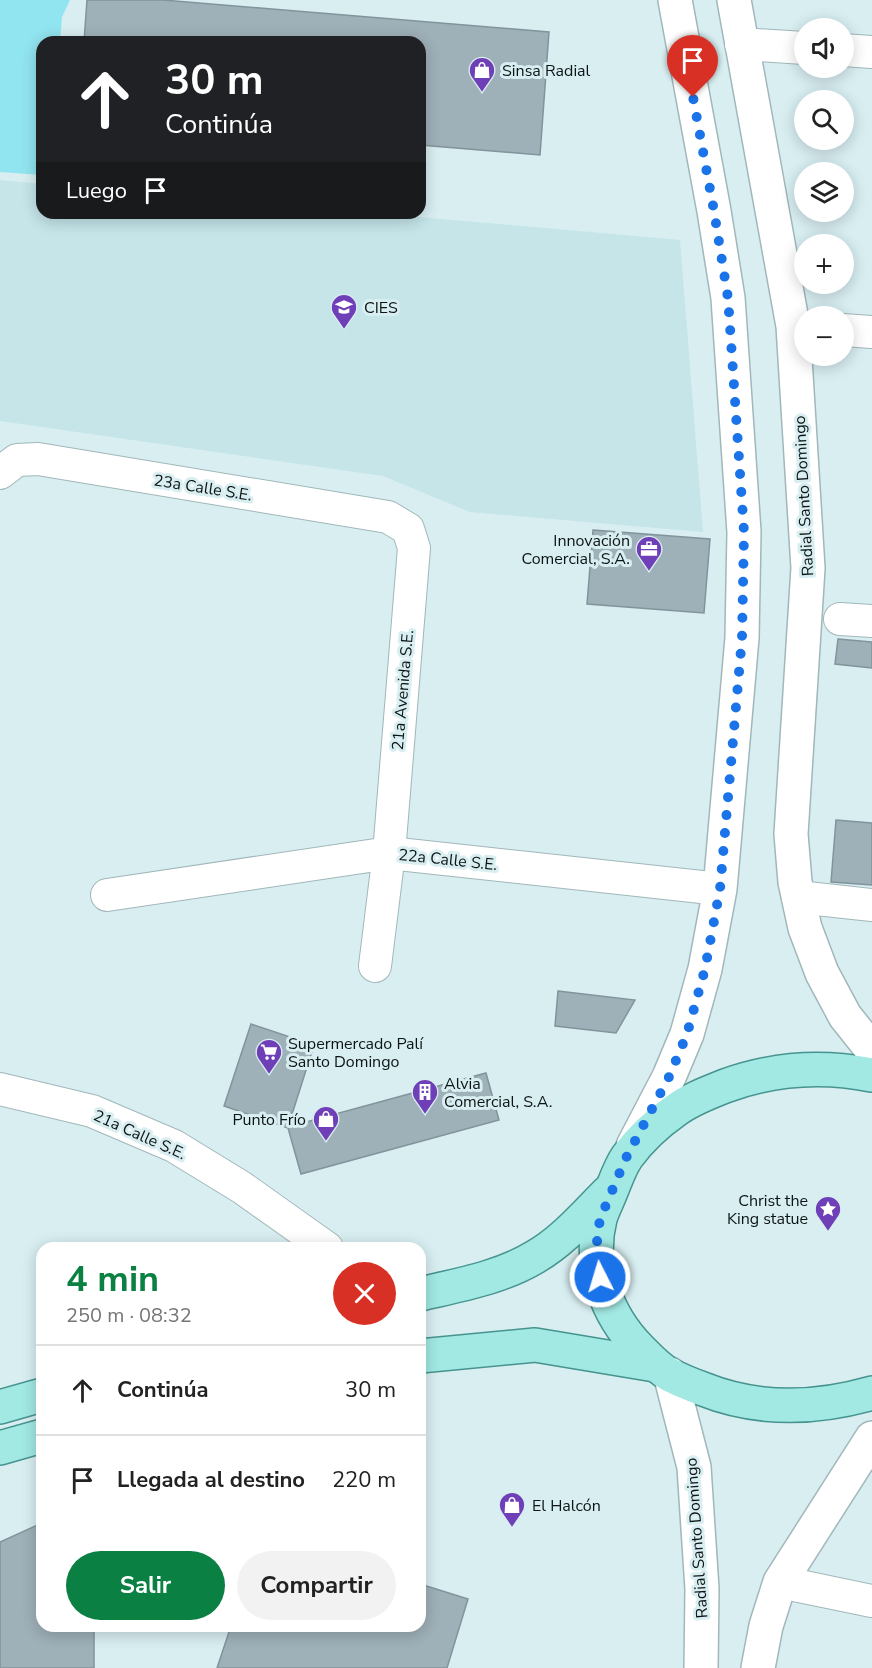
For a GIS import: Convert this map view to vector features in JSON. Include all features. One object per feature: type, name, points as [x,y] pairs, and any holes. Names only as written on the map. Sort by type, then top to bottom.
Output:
[{"type":"main road","points":[[663,1370],[628,1337],[612,1314],[602,1289],[597,1240],[600,1219],[620,1172],[669,1077],[687,1034],[705,969],[720,889],[742,638],[744,532],[728,298],[675,0]]},
{"type":"main road","name":"Radial Santo Domingo","points":[[734,0],[794,307]]},
{"type":"main road","name":"Radial Santo Domingo","points":[[800,366],[808,568],[791,834],[795,882],[805,928],[822,973],[845,1016],[872,1050]]},
{"type":"main road","points":[[426,1293],[466,1284],[535,1258],[567,1233],[656,1126],[677,1109],[699,1096],[750,1077],[777,1071],[830,1069],[872,1075]]},
{"type":"main road","points":[[426,1355],[535,1345],[663,1370],[723,1397],[752,1404],[794,1406],[842,1401],[872,1393]]},
{"type":"main road","name":"Radial Santo Domingo","points":[[663,1370],[694,1467],[702,1589],[701,1668]]},
{"type":"main road","points":[[0,1407],[36,1397]]},
{"type":"main road","points":[[0,1448],[36,1438]]},
{"type":"main road","points":[[758,1668],[765,1626],[780,1582],[872,1438]]},
{"type":"street","points":[[741,44],[794,47]]},
{"type":"street","points":[[854,51],[872,52]]},
{"type":"street","points":[[854,331],[872,332]]},
{"type":"street","name":"23a Calle S.E.","points":[[0,473],[17,460],[38,459],[388,517],[408,529]]},
{"type":"street","name":"21a Avenida S.E.","points":[[375,966],[389,853],[414,548],[408,529]]},
{"type":"street","points":[[840,619],[872,621]]},
{"type":"street","name":"22a Calle S.E.","points":[[107,895],[389,853],[720,889]]},
{"type":"street","points":[[798,897],[872,905]]},
{"type":"street","name":"21a Calle S.E.","points":[[0,1089],[92,1111],[174,1146],[241,1187],[318,1242]]},
{"type":"street","points":[[780,1582],[872,1601]]},
{"type":"shaded area","points":[[0,0],[70,0],[62,17],[60,36],[36,36],[36,175],[0,172]]},
{"type":"shaded area","name":"CIES","points":[[0,180],[36,183],[36,219],[426,218],[680,240],[703,532],[470,512],[383,476],[0,421]]},
{"type":"building","name":"Sinsa Radial","points":[[87,0],[163,0],[549,32],[540,155],[426,146],[426,36],[84,36]]},
{"type":"building","name":"Innovación Comercial, S.A.","points":[[593,530],[710,539],[704,613],[587,604]]},
{"type":"building","points":[[838,639],[872,642],[872,668],[835,664]]},
{"type":"building","points":[[836,820],[872,823],[872,885],[831,882]]},
{"type":"building","points":[[558,991],[635,1000],[616,1033],[555,1026]]},
{"type":"building","points":[[251,1024],[314,1045],[288,1127],[486,1073],[499,1120],[301,1174],[288,1128],[224,1106]]},
{"type":"building","points":[[36,1526],[36,1632],[94,1632],[94,1668],[0,1668],[0,1542]]},
{"type":"building","points":[[426,1586],[468,1599],[447,1668],[217,1668],[229,1632],[426,1632]]},
{"type":"place","name":"Sinsa Radial","points":[[482,93]]},
{"type":"place","name":"CIES","points":[[344,330]]},
{"type":"place","name":"Innovación Comercial, S.A.","points":[[649,572]]},
{"type":"place","name":"Supermercado Palí Santo Domingo","points":[[269,1075]]},
{"type":"place","name":"Alvia Comercial, S.A.","points":[[425,1115]]},
{"type":"place","name":"Punto Frío","points":[[326,1142]]},
{"type":"place","name":"Christ the King statue","points":[[828,1232]]},
{"type":"place","name":"El Halcón","points":[[512,1528]]},
{"type":"route","points":[[600,1277],[597,1240],[600,1219],[626,1158],[669,1077],[687,1034],[705,969],[720,889],[742,638],[744,532],[728,298],[693,97]]}]
